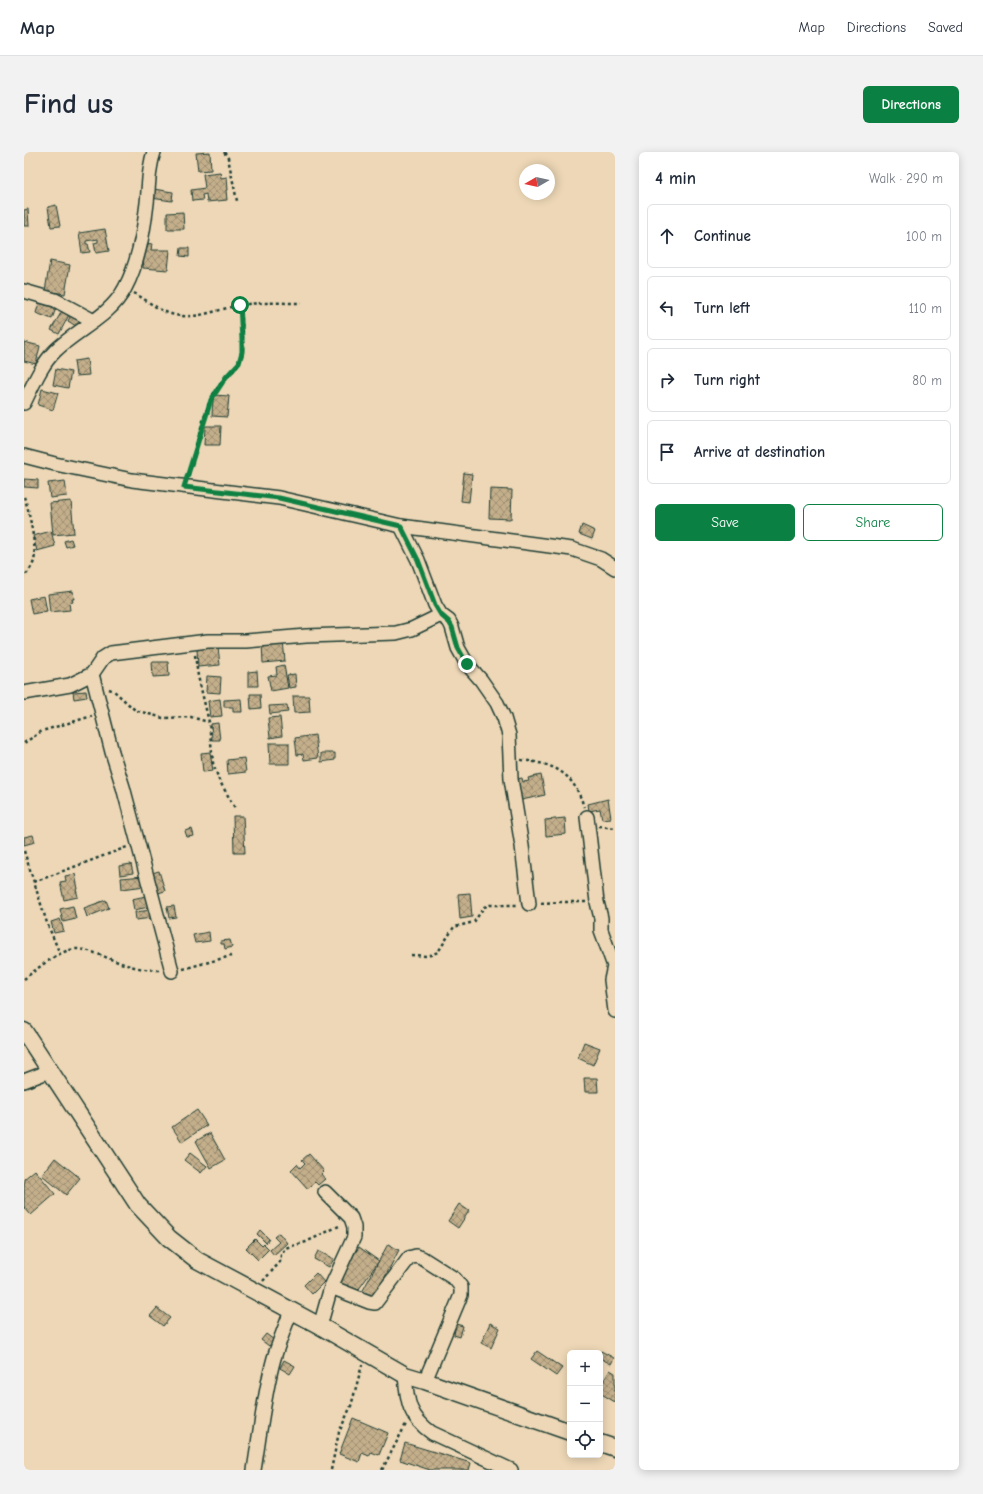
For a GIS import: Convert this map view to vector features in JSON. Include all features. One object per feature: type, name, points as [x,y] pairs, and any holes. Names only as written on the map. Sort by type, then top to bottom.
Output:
[{"type":"main road","points":[[24,1031],[138,1205],[169,1238],[197,1260],[320,1326],[405,1375],[567,1431]]},
{"type":"main road","points":[[603,1444],[615,1448]]},
{"type":"street","points":[[24,403],[42,368],[55,351],[115,303],[125,288],[134,264],[144,228],[149,171],[154,152]]},
{"type":"street","points":[[24,291],[55,300],[94,321]]},
{"type":"street","points":[[24,456],[132,480],[279,498],[401,526],[572,549],[601,559],[615,568]]},
{"type":"street","points":[[401,526],[414,552],[435,605],[441,615],[452,627],[458,648],[463,658],[497,703],[509,735],[511,779],[522,846],[529,904]]},
{"type":"street","points":[[172,970],[93,680],[103,658],[111,653],[194,642],[396,633],[412,629],[441,615]]},
{"type":"street","points":[[24,693],[93,680]]},
{"type":"street","points":[[587,818],[603,938],[613,964],[611,980],[615,1011]]},
{"type":"street","points":[[24,1081],[50,1071]]},
{"type":"street","points":[[320,1326],[331,1288],[352,1241],[354,1227],[352,1220],[326,1192]]},
{"type":"street","points":[[331,1288],[375,1303],[409,1258],[416,1256],[422,1258],[455,1279],[461,1287],[461,1295],[425,1381]]},
{"type":"street","points":[[254,1470],[261,1421],[274,1360],[280,1338],[291,1311]]},
{"type":"street","points":[[405,1375],[406,1395],[412,1413],[421,1425],[432,1433],[510,1470]]},
{"type":"path","points":[[224,152],[228,158],[237,201]]},
{"type":"path","points":[[125,288],[158,308],[173,314],[188,317],[240,305],[261,303],[301,303]]},
{"type":"path","points":[[184,487],[211,400],[226,377],[239,363],[242,352],[240,305]]},
{"type":"path","points":[[24,496],[35,554],[32,565],[24,577]]},
{"type":"path","points":[[194,642],[198,676],[209,722],[213,763],[218,780],[235,808]]},
{"type":"path","points":[[93,680],[114,691],[135,710],[163,718],[191,717],[209,722]]},
{"type":"path","points":[[24,743],[42,731],[83,717],[102,714]]},
{"type":"path","points":[[510,746],[519,760],[548,764],[561,771],[574,784],[580,794],[587,818],[595,825],[604,828],[615,828]]},
{"type":"path","points":[[34,882],[137,844]]},
{"type":"path","points":[[24,851],[47,923],[60,954]]},
{"type":"path","points":[[411,955],[428,956],[438,952],[454,927],[474,922],[484,907],[490,905],[597,902]]},
{"type":"path","points":[[24,979],[43,963],[60,954],[76,949],[99,954],[125,964],[152,970],[188,968],[232,956]]},
{"type":"path","points":[[254,1291],[280,1262],[281,1255],[285,1248],[306,1242],[352,1220]]},
{"type":"path","points":[[331,1470],[339,1432],[351,1406],[365,1353]]},
{"type":"path","points":[[382,1470],[399,1434],[412,1413]]},
{"type":"building","points":[[210,152],[211,170],[198,171],[196,153]]},
{"type":"building","points":[[220,172],[221,178],[227,177],[227,200],[207,202],[206,194],[202,195],[203,200],[192,201],[191,190],[205,188],[203,174]]},
{"type":"building","points":[[153,189],[173,192],[172,201],[151,198]]},
{"type":"building","points":[[56,205],[60,226],[51,227],[48,207]]},
{"type":"building","points":[[28,209],[29,226],[24,226],[24,210]]},
{"type":"building","points":[[183,212],[184,229],[167,229],[167,213]]},
{"type":"building","points":[[105,229],[109,251],[96,253],[94,243],[98,242],[98,239],[86,241],[90,252],[82,253],[79,233]]},
{"type":"building","points":[[145,243],[152,244],[151,250],[170,250],[168,270],[143,268]]},
{"type":"building","points":[[181,248],[189,248],[189,257],[180,256]]},
{"type":"building","points":[[50,261],[70,265],[65,294],[45,291]]},
{"type":"building","points":[[39,303],[56,308],[52,319],[36,313]]},
{"type":"building","points":[[62,311],[69,315],[59,334],[51,330]]},
{"type":"building","points":[[71,315],[82,322],[79,328],[68,321]]},
{"type":"building","points":[[24,342],[40,346],[36,364],[24,361]]},
{"type":"building","points":[[87,359],[89,375],[76,376],[74,361]]},
{"type":"building","points":[[56,369],[71,372],[68,388],[53,385]]},
{"type":"building","points":[[42,389],[58,393],[53,410],[38,405]]},
{"type":"building","points":[[213,395],[229,396],[227,417],[212,416]]},
{"type":"building","points":[[205,426],[221,426],[220,445],[204,445]]},
{"type":"building","points":[[464,473],[472,474],[469,502],[461,501]]},
{"type":"building","points":[[24,479],[38,480],[38,488],[24,487]]},
{"type":"building","points":[[65,481],[67,496],[50,498],[48,483]]},
{"type":"building","points":[[490,489],[512,490],[511,519],[489,518]]},
{"type":"building","points":[[71,501],[74,533],[53,535],[50,503]]},
{"type":"building","points":[[582,525],[595,531],[592,539],[579,534]]},
{"type":"building","points":[[51,531],[55,546],[37,551],[33,536]]},
{"type":"building","points":[[71,539],[73,545],[66,547],[64,541]]},
{"type":"building","points":[[73,591],[74,599],[72,599],[73,602],[69,603],[70,610],[50,612],[48,594]]},
{"type":"building","points":[[44,596],[47,611],[32,614],[29,599]]},
{"type":"building","points":[[283,641],[285,661],[263,663],[262,643]]},
{"type":"building","points":[[218,647],[220,665],[198,667],[197,649]]},
{"type":"building","points":[[152,662],[168,662],[169,676],[153,677]]},
{"type":"building","points":[[284,665],[288,688],[271,691],[268,676],[277,675],[276,667]]},
{"type":"building","points":[[257,671],[258,686],[248,686],[248,672]]},
{"type":"building","points":[[295,674],[296,687],[289,688],[287,675]]},
{"type":"building","points":[[207,676],[221,677],[220,693],[206,692]]},
{"type":"building","points":[[86,691],[87,697],[74,699],[73,692]]},
{"type":"building","points":[[250,694],[260,694],[261,708],[251,709]]},
{"type":"building","points":[[293,696],[309,696],[310,712],[294,713]]},
{"type":"building","points":[[220,699],[222,716],[210,717],[208,701]]},
{"type":"building","points":[[241,699],[242,712],[233,712],[233,707],[224,707],[224,700]]},
{"type":"building","points":[[287,705],[288,712],[270,714],[269,706]]},
{"type":"building","points":[[280,717],[282,736],[270,738],[268,718]]},
{"type":"building","points":[[218,723],[220,740],[212,740],[211,724]]},
{"type":"building","points":[[315,735],[318,758],[304,760],[303,754],[297,755],[295,738]]},
{"type":"building","points":[[269,743],[289,743],[289,764],[270,764]]},
{"type":"building","points":[[210,752],[213,771],[203,772],[201,753]]},
{"type":"building","points":[[321,753],[335,753],[335,760],[321,762]]},
{"type":"building","points":[[244,758],[246,772],[228,774],[227,760]]},
{"type":"building","points":[[541,775],[545,795],[517,801],[513,780],[522,778],[523,782],[529,781],[528,778]]},
{"type":"building","points":[[608,799],[611,818],[602,819],[600,809],[589,811],[588,804]]},
{"type":"building","points":[[233,816],[243,816],[245,853],[234,853]]},
{"type":"building","points":[[565,818],[566,834],[546,836],[545,820]]},
{"type":"building","points":[[192,829],[194,836],[187,837],[185,831]]},
{"type":"building","points":[[33,835],[35,842],[24,845],[24,837]]},
{"type":"building","points":[[131,864],[133,873],[120,875],[119,866]]},
{"type":"building","points":[[159,871],[165,891],[158,893],[152,873]]},
{"type":"building","points":[[75,874],[78,897],[64,900],[60,882],[66,881],[65,876]]},
{"type":"building","points":[[144,876],[145,886],[122,889],[121,878]]},
{"type":"building","points":[[470,893],[472,917],[460,919],[458,894]]},
{"type":"building","points":[[146,896],[149,907],[134,910],[132,899]]},
{"type":"building","points":[[106,900],[109,908],[87,917],[84,908]]},
{"type":"building","points":[[73,906],[76,919],[63,922],[60,909]]},
{"type":"building","points":[[174,906],[176,917],[169,918],[167,907]]},
{"type":"building","points":[[152,910],[152,918],[136,920],[135,912]]},
{"type":"building","points":[[60,919],[64,931],[54,933],[51,922]]},
{"type":"building","points":[[209,932],[210,941],[195,943],[193,935]]},
{"type":"building","points":[[230,940],[232,947],[225,949],[224,944],[221,944],[221,941]]},
{"type":"building","points":[[584,1042],[600,1048],[593,1065],[578,1058]]},
{"type":"building","points":[[584,1078],[597,1078],[598,1092],[585,1092]]},
{"type":"building","points":[[197,1110],[207,1125],[182,1142],[172,1127]]},
{"type":"building","points":[[210,1133],[225,1160],[211,1168],[196,1141]]},
{"type":"building","points":[[190,1153],[207,1166],[201,1173],[184,1160]]},
{"type":"building","points":[[309,1154],[324,1171],[321,1174],[325,1179],[318,1185],[315,1182],[308,1189],[291,1170],[297,1164],[300,1168],[305,1163],[302,1160]]},
{"type":"building","points":[[55,1158],[80,1178],[66,1195],[42,1175]]},
{"type":"building","points":[[35,1170],[55,1194],[31,1215],[24,1207],[24,1179]]},
{"type":"building","points":[[459,1204],[469,1211],[458,1228],[448,1221]]},
{"type":"building","points":[[260,1230],[269,1239],[266,1243],[257,1234]]},
{"type":"building","points":[[279,1233],[287,1243],[274,1255],[270,1250],[279,1242],[274,1237]]},
{"type":"building","points":[[255,1239],[262,1246],[264,1244],[269,1249],[258,1260],[246,1248]]},
{"type":"building","points":[[388,1244],[399,1250],[373,1300],[361,1294]]},
{"type":"building","points":[[359,1247],[379,1261],[356,1293],[337,1280]]},
{"type":"building","points":[[318,1251],[334,1259],[329,1267],[314,1259]]},
{"type":"building","points":[[316,1273],[324,1282],[312,1294],[304,1285]]},
{"type":"building","points":[[157,1308],[170,1318],[163,1326],[150,1316]]},
{"type":"building","points":[[490,1323],[500,1328],[491,1348],[481,1343]]},
{"type":"building","points":[[456,1324],[463,1326],[460,1337],[454,1335]]},
{"type":"building","points":[[266,1334],[274,1340],[269,1346],[261,1340]]},
{"type":"building","points":[[537,1351],[562,1368],[556,1376],[531,1359]]},
{"type":"building","points":[[603,1352],[614,1358],[611,1364],[603,1360]]},
{"type":"building","points":[[284,1360],[295,1366],[290,1374],[280,1368]]},
{"type":"building","points":[[610,1370],[615,1373],[615,1402],[603,1395],[603,1382]]},
{"type":"building","points":[[353,1418],[388,1433],[379,1455],[371,1452],[369,1456],[362,1453],[359,1462],[339,1454]]},
{"type":"building","points":[[405,1443],[471,1463],[469,1470],[430,1470],[400,1460]]},
{"type":"route","points":[[240,305],[242,352],[239,363],[216,390],[211,400],[184,487],[231,494],[279,498],[401,526],[418,560],[435,605],[441,615],[452,627],[458,648],[467,664]]}]
